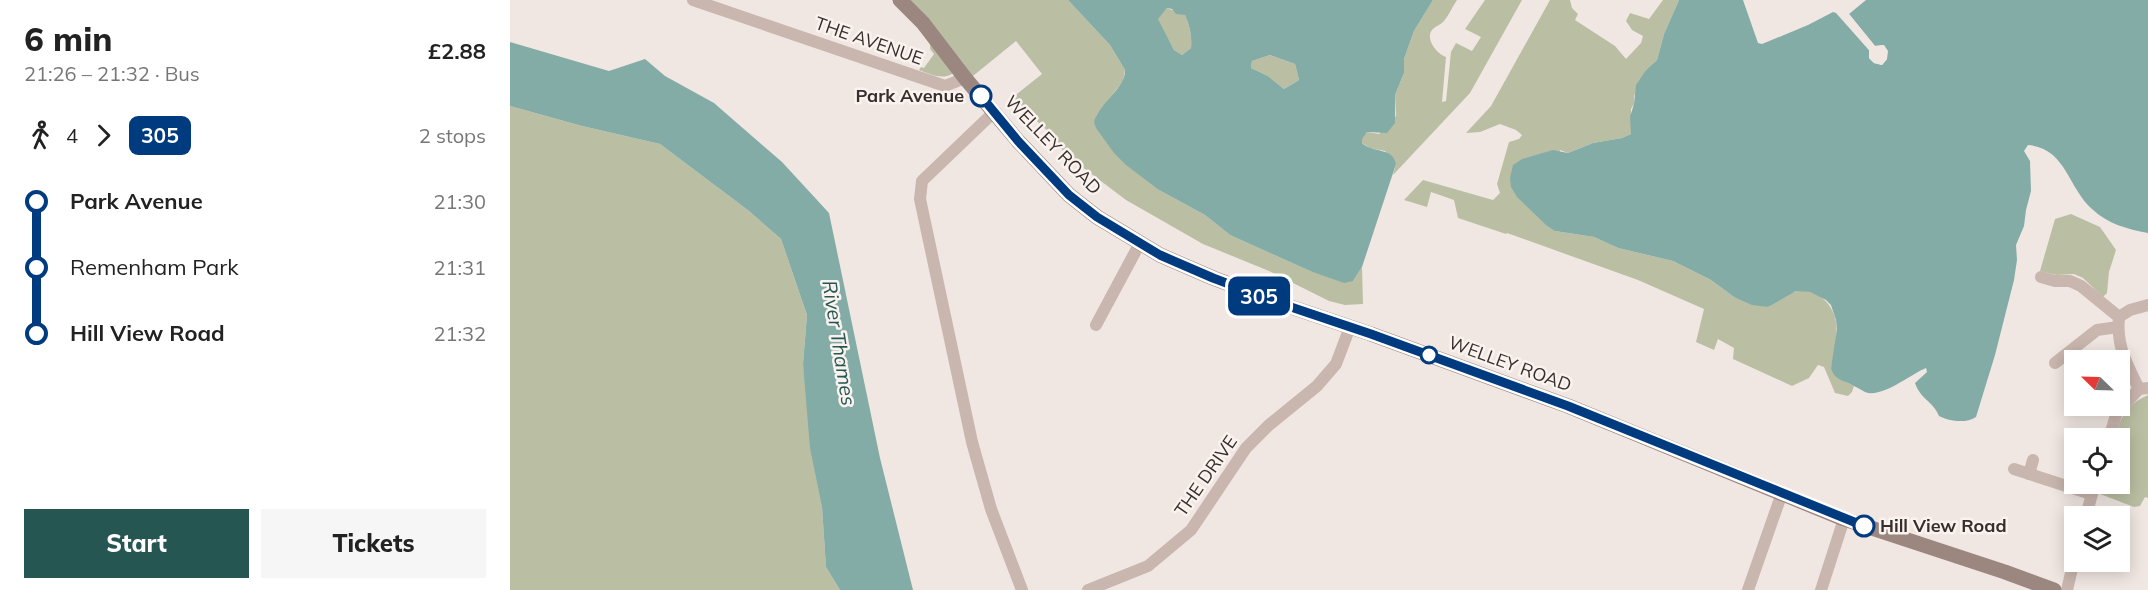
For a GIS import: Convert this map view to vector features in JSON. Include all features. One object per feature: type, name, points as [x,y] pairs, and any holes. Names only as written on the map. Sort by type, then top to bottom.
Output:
[{"type":"main road","name":"WELLEY ROAD","points":[[900,0],[923,22],[965,78],[1069,195],[1097,217],[1160,255],[1213,278],[1568,406],[1844,519],[2054,590]]},
{"type":"street","name":"THE AVENUE","points":[[693,0],[945,86],[965,78]]},
{"type":"street","points":[[994,112],[922,181],[920,199],[972,442],[991,509],[1022,590]]},
{"type":"street","points":[[1096,325],[1140,243]]},
{"type":"street","points":[[2041,277],[2055,281],[2070,281],[2081,286],[2119,322]]},
{"type":"street","points":[[2055,363],[2097,330],[2119,322],[2130,310],[2148,305]]},
{"type":"street","points":[[2112,428],[2117,412],[2144,389],[2123,355],[2118,333],[2119,322]]},
{"type":"street","name":"THE DRIVE","points":[[1088,590],[1148,566],[1191,530],[1246,448],[1269,425],[1317,386],[1336,364],[1350,327]]},
{"type":"street","points":[[2029,474],[2033,460]]},
{"type":"street","points":[[2014,469],[2064,482]]},
{"type":"street","points":[[1748,590],[1782,493]]},
{"type":"street","points":[[1821,590],[1844,519]]},
{"type":"street","points":[[2067,590],[2071,572]]},
{"type":"green space","points":[[900,0],[1068,0],[1110,45],[1125,70],[1123,81],[1096,116],[1159,190],[1205,215],[1230,235],[1310,271],[1353,281],[1362,267],[1363,304],[1345,305],[1329,301],[1269,271],[1203,244],[1126,200],[1065,154],[1052,135],[1012,98],[1042,74],[1016,41],[968,80]]},
{"type":"green space","points":[[1433,0],[1457,0],[1444,21],[1430,34],[1433,46],[1446,57],[1442,102],[1446,101],[1451,52],[1456,43],[1472,51],[1481,37],[1465,29],[1485,0],[1522,0],[1470,93],[1393,175],[1396,164],[1385,151],[1370,148],[1362,143],[1361,139],[1367,132],[1379,134],[1396,116],[1395,95],[1404,73],[1404,59],[1414,31]]},
{"type":"green space","points":[[1550,0],[1570,0],[1572,8],[1578,14],[1575,20],[1615,46],[1626,59],[1641,43],[1643,36],[1632,30],[1626,21],[1630,13],[1649,19],[1663,0],[1679,0],[1664,34],[1657,60],[1646,70],[1634,96],[1631,109],[1631,134],[1622,138],[1593,143],[1568,153],[1560,150],[1555,231],[1594,237],[1618,248],[1673,261],[1711,280],[1734,297],[1768,307],[1786,295],[1797,291],[1817,295],[1828,303],[1834,315],[1836,332],[1831,368],[1840,379],[1854,386],[1848,396],[1835,393],[1824,367],[1818,365],[1809,378],[1792,386],[1733,359],[1734,348],[1718,339],[1714,350],[1696,342],[1704,309],[1638,280],[1458,218],[1454,200],[1431,192],[1427,207],[1404,200],[1423,180],[1493,200],[1500,193],[1497,184],[1509,142],[1519,139],[1522,135],[1500,124],[1480,132],[1466,133],[1491,106]]},
{"type":"green space","points":[[1167,8],[1185,15],[1188,23],[1191,48],[1182,55],[1174,50],[1157,19]]},
{"type":"green space","points":[[931,38],[953,68],[952,74],[948,76],[931,75],[919,70],[921,67],[924,68],[934,54],[930,49]]},
{"type":"green space","points":[[1270,55],[1295,64],[1299,80],[1284,89],[1268,76],[1251,68],[1252,61]]},
{"type":"green space","points":[[510,106],[660,144],[749,211],[781,239],[807,315],[803,364],[822,507],[826,567],[840,590],[510,590]]},
{"type":"green space","points":[[2071,214],[2100,227],[2116,250],[2109,272],[2107,293],[2103,297],[2083,278],[2074,274],[2057,275],[2040,271],[2055,219]]},
{"type":"green space","points":[[2148,395],[2148,498],[2145,497],[2140,506],[2134,507],[2100,494],[2130,494],[2130,428],[2118,428],[2123,416],[2130,416],[2130,406]]},
{"type":"water","points":[[1068,0],[1433,0],[1414,31],[1404,59],[1404,73],[1395,95],[1395,123],[1387,133],[1367,132],[1362,139],[1362,143],[1366,146],[1391,155],[1396,164],[1362,267],[1353,281],[1344,283],[1310,271],[1230,235],[1205,215],[1159,190],[1126,165],[1114,153],[1094,122],[1101,108],[1124,77],[1125,70],[1110,45]],"holes":[[[1167,8],[1172,9],[1176,14],[1185,15],[1188,23],[1191,48],[1182,55],[1174,50],[1158,19]],[[1270,55],[1295,64],[1299,80],[1284,89],[1268,76],[1251,68],[1252,61]]]},
{"type":"water","points":[[1679,0],[1743,0],[1758,43],[1762,44],[1833,12],[1869,50],[1869,58],[1874,63],[1882,65],[1887,59],[1884,45],[1875,46],[1849,14],[1866,0],[2148,0],[2148,233],[2118,225],[2098,214],[2077,191],[2059,161],[2051,153],[2028,145],[2024,151],[2030,161],[2031,191],[2024,226],[2016,245],[2017,260],[2014,280],[1976,417],[1957,421],[1939,416],[1934,407],[1920,393],[1915,383],[1927,372],[1926,368],[1887,389],[1872,393],[1865,392],[1835,376],[1832,371],[1837,329],[1831,305],[1826,300],[1810,292],[1796,291],[1768,307],[1752,305],[1734,297],[1711,280],[1673,261],[1618,248],[1594,237],[1555,231],[1517,197],[1511,187],[1510,178],[1513,165],[1522,159],[1553,150],[1568,153],[1593,143],[1622,138],[1631,134],[1630,117],[1636,85],[1646,70],[1657,60],[1664,34]]},
{"type":"water","name":"River Thames","points":[[510,42],[609,71],[645,59],[665,76],[714,103],[782,162],[829,213],[880,458],[913,590],[840,590],[826,567],[822,507],[810,448],[803,364],[807,315],[781,239],[749,211],[660,144],[510,106]]},
{"type":"pier","points":[[1849,14],[1875,46],[1884,45],[1888,51],[1887,59],[1882,65],[1874,63],[1869,58],[1869,50],[1842,19],[1844,18],[1872,48],[1872,57],[1875,61],[1881,62],[1885,52],[1882,48],[1873,48],[1847,16]]},
{"type":"bus line","name":"305","points":[[981,96],[1018,141],[1069,195],[1097,217],[1160,255],[1282,304],[1568,406],[1864,526]]},
{"type":"place","name":"Park Avenue","points":[[981,96]]},
{"type":"place","name":"Hill View Road","points":[[1864,526]]}]
